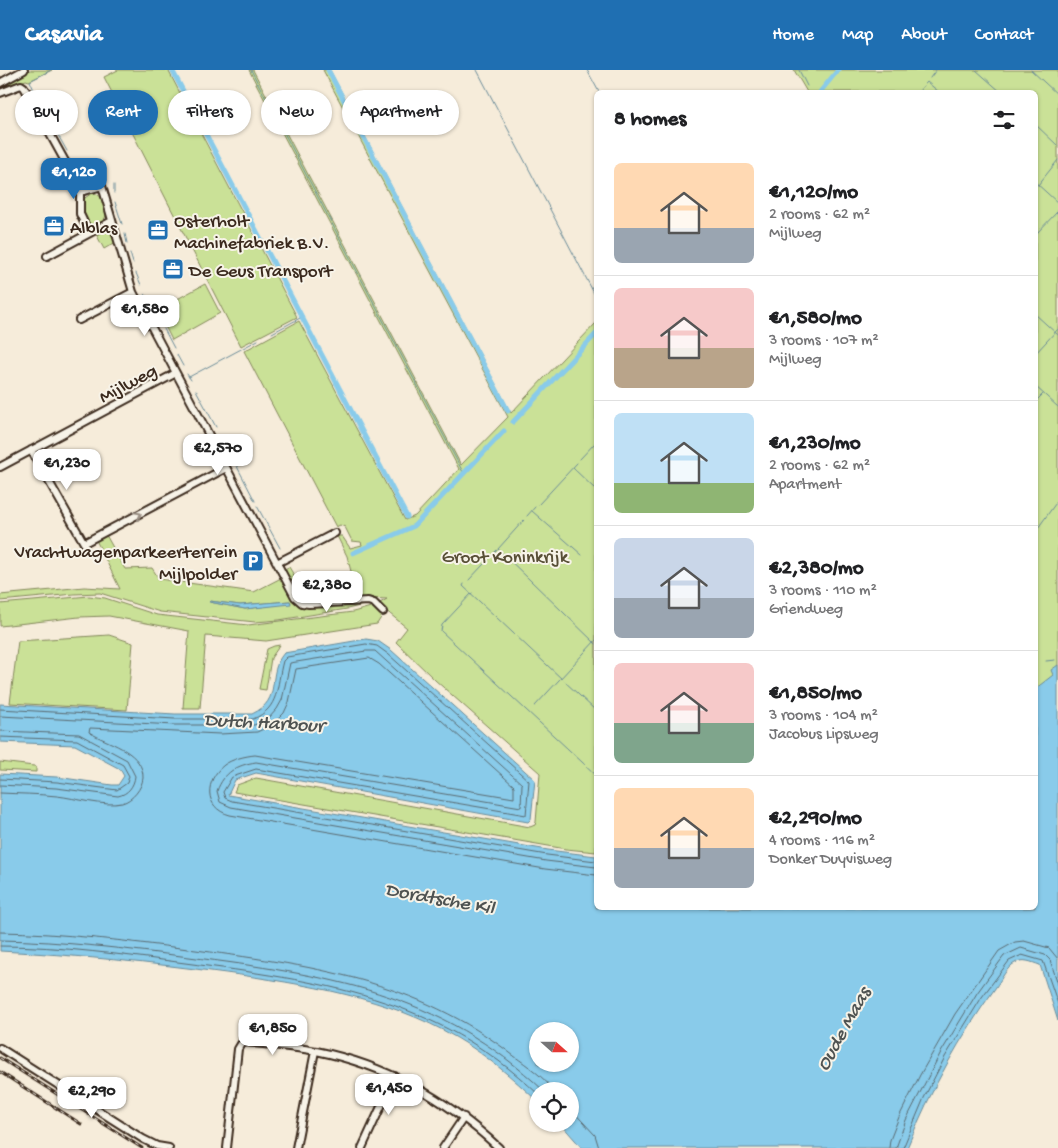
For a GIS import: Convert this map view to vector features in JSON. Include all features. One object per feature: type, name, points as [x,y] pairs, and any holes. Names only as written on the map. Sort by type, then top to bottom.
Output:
[{"type":"street","points":[[0,83],[24,70]]},
{"type":"street","points":[[0,93],[21,85],[26,88],[72,174],[76,188],[80,190],[79,209],[82,221],[89,233]]},
{"type":"street","name":"Mijlweg","points":[[0,466],[176,373],[133,292],[102,186],[80,190]]},
{"type":"street","points":[[46,256],[112,220]]},
{"type":"street","points":[[80,320],[133,292]]},
{"type":"street","points":[[176,373],[295,597],[302,603],[368,601],[374,603],[383,612]]},
{"type":"street","points":[[31,450],[84,543],[226,468]]},
{"type":"street","points":[[277,563],[335,533]]},
{"type":"street","points":[[227,1148],[239,1045],[247,1042],[315,1051],[357,1061],[395,1076],[424,1090],[464,1117],[499,1148]]},
{"type":"street","points":[[0,1048],[143,1139],[157,1146],[169,1148]]},
{"type":"street","points":[[296,1148],[315,1051]]},
{"type":"street","points":[[362,1148],[395,1076]]},
{"type":"street","points":[[443,1148],[464,1117]]},
{"type":"green space","points":[[30,70],[52,70],[29,81],[26,80],[0,90],[0,86]]},
{"type":"green space","points":[[118,70],[168,70],[178,90],[168,90],[168,135],[202,135],[297,317],[241,346],[134,135],[158,135],[158,90],[111,90],[104,77]]},
{"type":"green space","name":"Groot Koninkrijk","points":[[249,70],[253,70],[264,90],[261,90],[261,93]]},
{"type":"green space","name":"Groot Koninkrijk","points":[[323,70],[330,70],[342,93],[342,106]]},
{"type":"green space","points":[[794,70],[1058,70],[1058,681],[1038,695],[1038,90],[806,90]]},
{"type":"green space","name":"Groot Koninkrijk","points":[[283,135],[287,135],[461,465],[508,417],[358,135],[364,135],[511,413],[594,325],[594,852],[566,849],[234,792],[237,785],[256,778],[530,827],[535,825],[540,773],[435,680],[396,642],[407,628],[378,604],[387,599],[304,600],[296,594],[284,569],[289,567],[300,585],[310,589],[353,579],[347,556],[337,536],[342,536],[350,548],[362,545],[361,542],[352,541],[345,527],[340,525],[336,527],[244,351],[299,321],[405,520],[415,516],[459,469]]},
{"type":"green space","points":[[92,193],[99,195],[101,198],[106,216],[102,223],[88,225],[82,210],[82,200]]},
{"type":"green space","points":[[102,229],[111,230],[116,242],[104,249],[95,232]]},
{"type":"green space","points":[[205,284],[220,313],[172,340],[157,310]]},
{"type":"green space","points":[[106,535],[125,569],[152,568],[159,579],[254,592],[281,578],[296,602],[303,606],[368,604],[279,620],[255,622],[160,612],[100,593],[0,601],[0,595],[84,587],[120,589],[96,540]],"holes":[[[210,601],[240,605],[290,601],[291,603],[245,609]]]},
{"type":"green space","points":[[89,596],[105,598],[157,615],[248,625],[353,612],[371,607],[382,616],[377,624],[266,641],[206,636],[200,708],[183,708],[189,631],[109,616],[79,617],[0,626],[0,604]]},
{"type":"green space","points":[[109,635],[133,643],[127,710],[10,703],[18,641]]},
{"type":"green space","points":[[280,645],[271,658],[266,690],[259,689],[267,649]]},
{"type":"green space","points":[[0,762],[34,766],[36,767],[36,772],[0,770]]},
{"type":"water","points":[[210,601],[240,605],[290,601],[291,604],[245,609]]},
{"type":"water","points":[[366,639],[378,641],[391,650],[535,780],[531,819],[528,822],[256,773],[235,780],[228,795],[548,850],[594,856],[594,910],[1038,910],[1038,687],[1053,675],[1051,670],[1058,665],[1058,1021],[1040,965],[1024,961],[1009,967],[958,1045],[936,1085],[907,1148],[582,1148],[568,1132],[579,1132],[579,1082],[529,1082],[529,1094],[499,1067],[457,1038],[403,1012],[374,1002],[285,982],[226,973],[113,960],[0,951],[0,774],[57,777],[112,785],[118,785],[124,776],[120,769],[75,745],[0,742],[0,704],[175,714],[252,714],[262,708],[268,701],[278,661],[284,653]]},
{"type":"waterway","points":[[34,90],[30,81],[51,70]]},
{"type":"waterway","points":[[172,70],[407,517]]},
{"type":"waterway","points":[[251,70],[464,474]]},
{"type":"waterway","points":[[328,70],[508,411]]},
{"type":"waterway","points":[[477,70],[594,293]]},
{"type":"waterway","points":[[587,70],[598,90]]},
{"type":"waterway","points":[[799,70],[807,86]]},
{"type":"waterway","points":[[822,90],[838,70]]},
{"type":"waterway","points":[[930,78],[936,70]]},
{"type":"waterway","points":[[976,70],[999,90]]},
{"type":"waterway","points":[[1031,70],[1058,95]]},
{"type":"waterway","points":[[920,90],[927,82],[937,90]]},
{"type":"waterway","points":[[1038,127],[1058,146]]},
{"type":"waterway","points":[[58,135],[67,151]]},
{"type":"waterway","points":[[1038,185],[1058,160]]},
{"type":"waterway","points":[[75,166],[83,182],[104,175]]},
{"type":"waterway","points":[[114,185],[114,193]]},
{"type":"waterway","points":[[1038,185],[1058,203]]},
{"type":"waterway","points":[[115,202],[122,224]]},
{"type":"waterway","points":[[1038,232],[1058,211]]},
{"type":"waterway","points":[[125,234],[127,243]]},
{"type":"waterway","points":[[130,253],[133,263]]},
{"type":"waterway","points":[[136,273],[141,285]]},
{"type":"waterway","points":[[145,294],[148,299]]},
{"type":"waterway","points":[[153,308],[160,321]]},
{"type":"waterway","points":[[272,333],[302,317]]},
{"type":"waterway","points":[[1038,317],[1058,335]]},
{"type":"waterway","points":[[164,329],[174,348]]},
{"type":"waterway","points":[[1038,351],[1058,329]]},
{"type":"waterway","points":[[513,422],[594,336]]},
{"type":"waterway","points":[[189,377],[258,340]]},
{"type":"waterway","points":[[177,355],[183,366]]},
{"type":"waterway","points":[[187,374],[191,380]]},
{"type":"waterway","points":[[1038,389],[1058,407]]},
{"type":"waterway","points":[[196,390],[216,427]]},
{"type":"waterway","points":[[1038,399],[1043,394]]},
{"type":"waterway","points":[[353,553],[414,526],[504,431]]},
{"type":"waterway","points":[[220,436],[225,444]]},
{"type":"waterway","points":[[580,459],[594,444]]},
{"type":"waterway","points":[[229,451],[255,501]]},
{"type":"waterway","points":[[539,504],[577,463]]},
{"type":"waterway","points":[[573,468],[594,488]]},
{"type":"waterway","points":[[1038,528],[1058,500]]},
{"type":"waterway","points":[[257,506],[280,548]]},
{"type":"waterway","points":[[527,516],[535,507]]},
{"type":"waterway","points":[[532,511],[582,555]]},
{"type":"waterway","points":[[524,520],[498,549],[594,642]]},
{"type":"waterway","points":[[469,580],[497,550]]},
{"type":"waterway","points":[[464,584],[463,586],[594,709]]},
{"type":"waterway","points":[[472,593],[442,625],[441,631],[594,773]]},
{"type":"waterway","points":[[535,706],[594,642]]},
{"type":"waterway","points":[[1046,661],[1055,660]]},
{"type":"railway","points":[[0,1058],[142,1148]]},
{"type":"railway","points":[[0,1072],[81,1124]]},
{"type":"place","name":"Alblas","points":[[54,226]]},
{"type":"place","name":"Osterholt Machinefabriek B.V.","points":[[158,230]]},
{"type":"place","name":"De Geus Transport","points":[[173,269]]},
{"type":"place","name":"Vrachtwagenparkeerterrein Mijlpolder","points":[[253,561]]},
{"type":"water label","name":"Dutch Harbour","points":[[264,721]]},
{"type":"water label","name":"Dordtsche Kil","points":[[440,897]]},
{"type":"water label","name":"Oude Maas","points":[[842,1028]]}]
